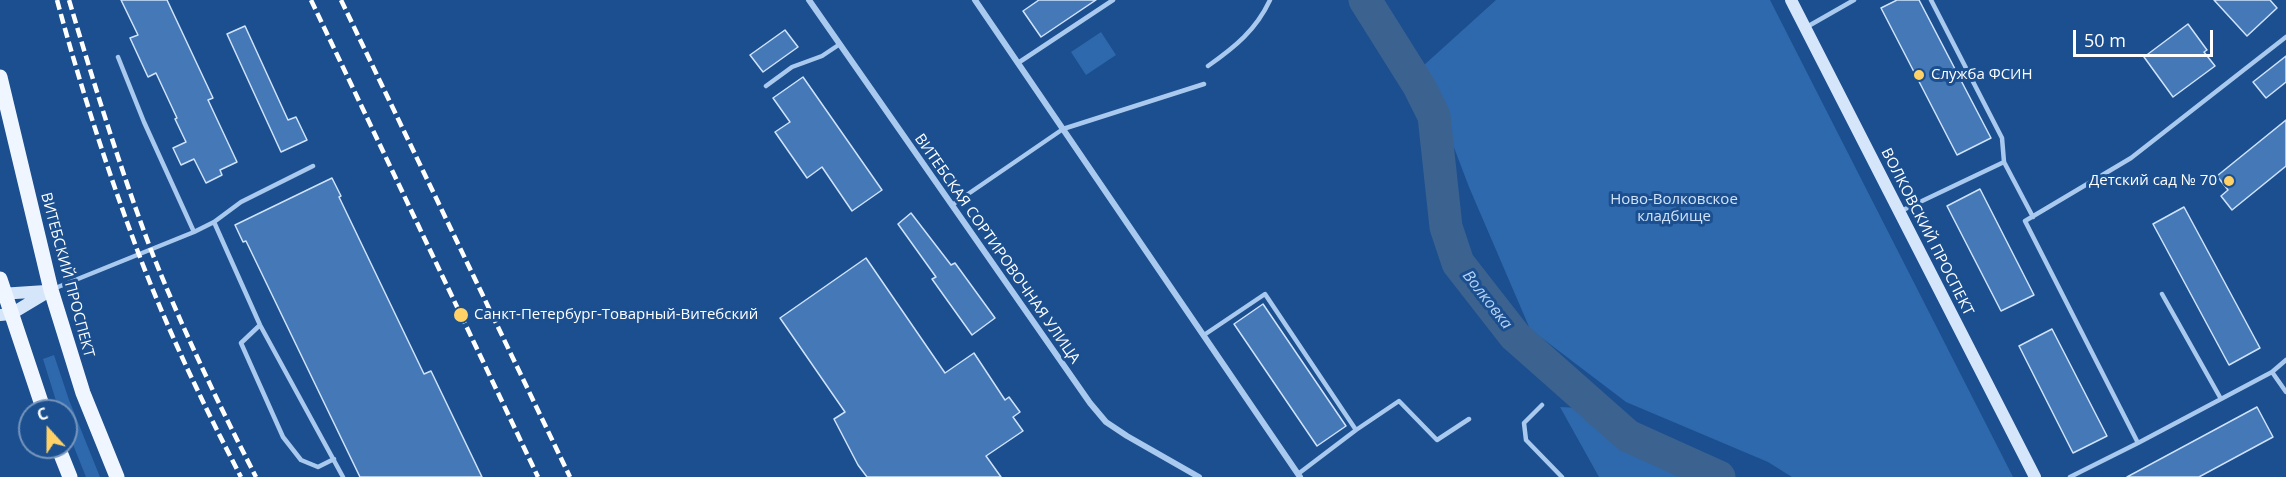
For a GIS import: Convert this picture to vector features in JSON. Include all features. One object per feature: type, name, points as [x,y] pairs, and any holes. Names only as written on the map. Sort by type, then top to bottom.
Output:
[{"type":"main road","name":"ВИТЕБСКИЙ ПРОСПЕКТ","points":[[0,77],[51,290],[82,393],[117,477]]},
{"type":"main road","points":[[2,289],[5,314],[39,399]]},
{"type":"main road","points":[[63,459],[70,477]]},
{"type":"street","name":"ВИТЕБСКАЯ СОРТИРОВОЧНАЯ УЛИЦА","points":[[809,0],[1090,403],[1106,422],[1199,477]]},
{"type":"street","points":[[975,0],[1299,475]]},
{"type":"street","name":"ВОЛКОВСКИЙ ПРОСПЕКТ","points":[[1791,0],[2035,477]]},
{"type":"street","points":[[2,289],[51,290]]},
{"type":"street","points":[[5,314],[51,290]]},
{"type":"lane","points":[[1018,63],[1113,0]]},
{"type":"lane","points":[[1208,66],[1240,43],[1261,19],[1270,0]]},
{"type":"lane","points":[[1805,28],[1854,0]]},
{"type":"lane","points":[[1931,0],[2002,138],[2004,162],[2032,217]]},
{"type":"lane","points":[[2138,443],[2025,221],[2132,158],[2286,37]]},
{"type":"lane","points":[[766,86],[792,67],[822,56],[840,44]]},
{"type":"lane","points":[[118,57],[144,122],[194,232]]},
{"type":"lane","points":[[952,205],[1063,129],[1204,84]]},
{"type":"lane","points":[[1899,212],[2004,162]]},
{"type":"lane","points":[[51,290],[194,232],[214,222],[241,202],[313,166]]},
{"type":"lane","points":[[214,222],[260,324],[344,477]]},
{"type":"lane","points":[[1204,335],[1265,294],[1356,430]]},
{"type":"lane","points":[[2162,294],[2221,399]]},
{"type":"lane","points":[[260,324],[241,343],[283,437],[301,460],[318,467],[334,459]]},
{"type":"lane","points":[[2070,477],[2271,372],[2286,360]]},
{"type":"lane","points":[[2271,372],[2286,392]]},
{"type":"lane","points":[[1299,475],[1356,430],[1399,401],[1437,440],[1469,418]]},
{"type":"lane","points":[[1542,405],[1524,423],[1526,440],[1562,477]]},
{"type":"green space","name":"Ново-Волковское кладбище","points":[[1496,0],[1770,0],[2013,477],[1792,477],[1768,462],[1626,402],[1530,329],[1469,187],[1423,66]]},
{"type":"green space","points":[[1101,32],[1116,55],[1086,75],[1071,52]]},
{"type":"green space","points":[[54,355],[69,399],[55,399],[43,359]]},
{"type":"green space","points":[[1560,407],[1601,409],[1694,477],[1599,477]]},
{"type":"green space","points":[[78,422],[100,477],[86,477],[78,457]]},
{"type":"building","points":[[121,0],[167,0],[213,98],[208,100],[237,162],[220,170],[222,175],[206,183],[194,159],[181,165],[173,148],[186,142],[156,73],[148,77],[130,38],[138,35]]},
{"type":"building","points":[[1039,0],[1096,0],[1041,37],[1023,11]]},
{"type":"building","points":[[1897,0],[1919,0],[1991,138],[1957,155],[1881,8]]},
{"type":"building","points":[[2214,0],[2270,0],[2277,8],[2247,36]]},
{"type":"building","points":[[2188,24],[2207,50],[2204,52],[2215,66],[2173,97],[2144,57]]},
{"type":"building","points":[[245,26],[288,120],[296,117],[307,140],[281,152],[227,34]]},
{"type":"building","points":[[785,30],[798,47],[763,72],[750,55]]},
{"type":"building","points":[[2286,56],[2286,82],[2266,98],[2253,82]]},
{"type":"building","points":[[803,77],[882,190],[852,211],[822,167],[807,178],[775,132],[790,122],[773,98]]},
{"type":"building","points":[[2286,120],[2286,166],[2232,210],[2221,196],[2228,190],[2217,176]]},
{"type":"building","points":[[332,178],[424,374],[431,371],[482,477],[360,477],[246,241],[243,242],[235,225]]},
{"type":"building","points":[[1980,189],[2034,295],[2001,311],[1947,206]]},
{"type":"building","points":[[2184,207],[2260,348],[2229,365],[2153,224]]},
{"type":"building","points":[[911,213],[951,265],[955,263],[995,318],[972,335],[932,279],[936,277],[898,224]]},
{"type":"building","points":[[866,258],[945,373],[974,353],[1005,400],[1009,397],[1020,412],[1013,417],[1023,431],[986,456],[1001,477],[867,477],[858,465],[834,419],[845,412],[780,318]]},
{"type":"building","points":[[1263,304],[1346,426],[1317,446],[1234,324]]},
{"type":"building","points":[[2052,329],[2107,436],[2073,453],[2019,346]]},
{"type":"building","points":[[2257,407],[2273,437],[2199,477],[2127,477]]},
{"type":"waterway","name":"Волковка","points":[[1365,0],[1419,86],[1434,116],[1446,227],[1458,263],[1515,336],[1628,436],[1719,477]]},
{"type":"railway","points":[[57,0],[94,127],[138,252],[186,366],[241,477]]},
{"type":"railway","points":[[69,0],[108,126],[151,250],[201,365],[256,477]]},
{"type":"railway","points":[[311,0],[538,477]]},
{"type":"railway","points":[[341,0],[570,477]]},
{"type":"place","name":"Служба ФСИН","points":[[1919,75]]},
{"type":"place","name":"Детский сад № 70","points":[[2229,181]]},
{"type":"place","name":"Санкт-Петербург-Товарный-Витебский","points":[[461,315]]}]
